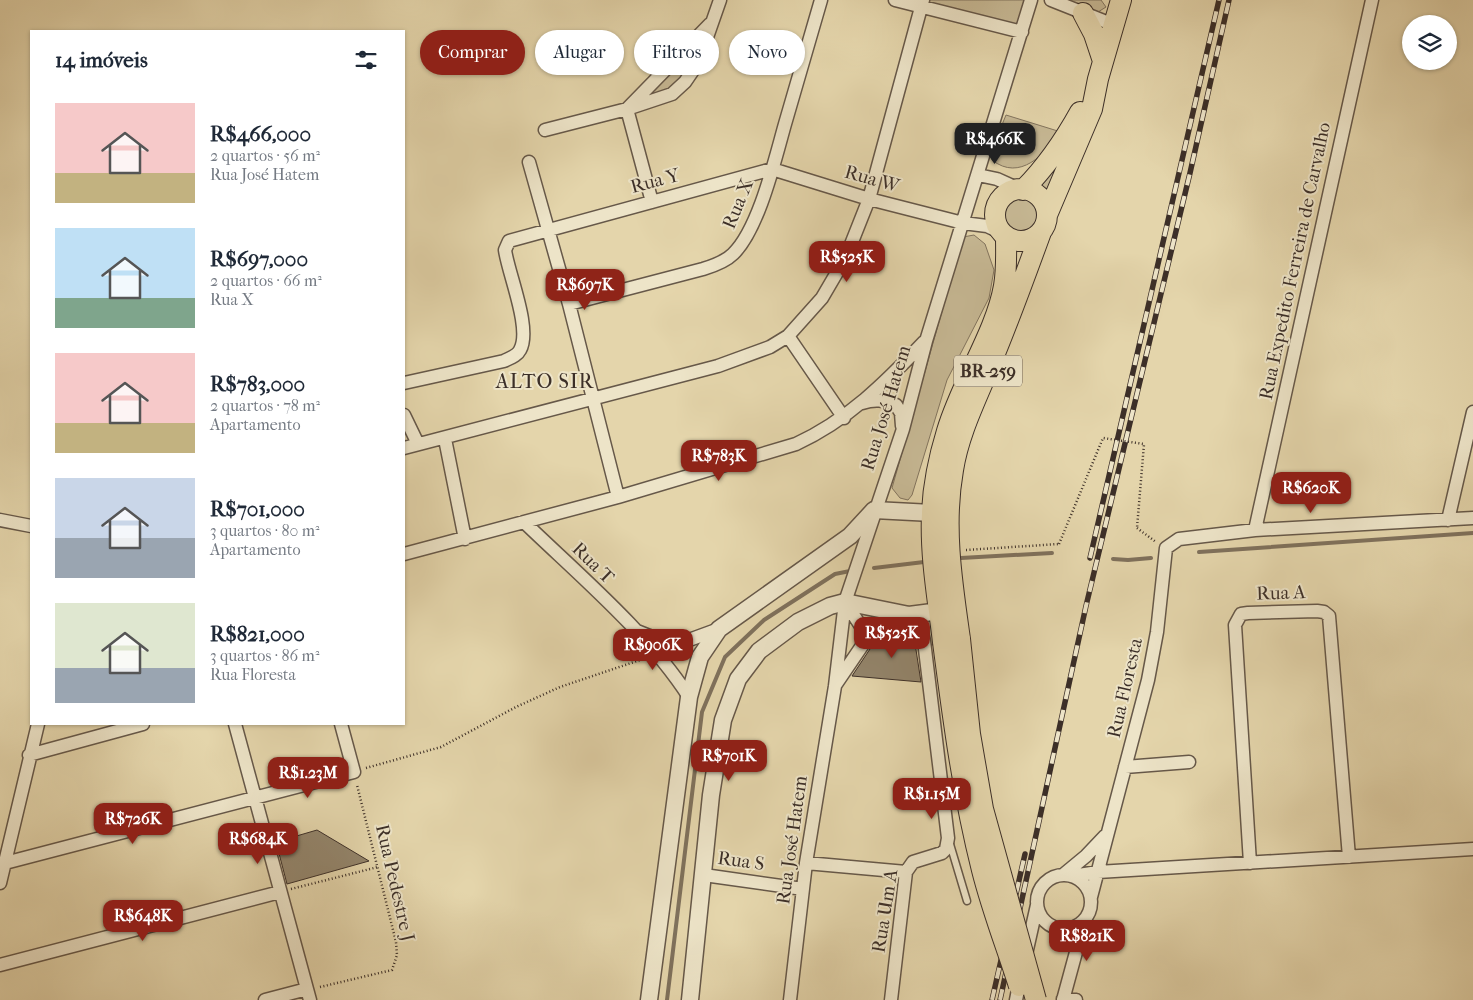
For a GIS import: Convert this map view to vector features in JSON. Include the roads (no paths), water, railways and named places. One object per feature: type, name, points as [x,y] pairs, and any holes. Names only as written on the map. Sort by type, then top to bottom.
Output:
[{"type":"main road","name":"BR-259","points":[[1023,1000],[982,872],[960,766],[952,641],[948,513],[953,469],[966,422],[991,364],[1044,224],[1080,142],[1092,109],[1121,0]]},
{"type":"main road","points":[[1083,13],[1094,34],[1101,70]]},
{"type":"main road","name":"BR-259","points":[[1036,1000],[982,809],[952,641],[940,611],[934,561],[932,513],[939,464],[947,430],[967,377],[995,315],[1004,287],[1004,235],[995,218],[998,202],[1011,185],[1056,152],[1065,140],[1101,70]]},
{"type":"main road","points":[[1004,235],[1020,241],[1028,240],[1044,224],[1046,208],[1037,195],[1011,185]]},
{"type":"street","points":[[545,130],[659,100],[672,94],[685,82],[698,64],[720,0]]},
{"type":"street","name":"Rua X","points":[[570,304],[703,270],[717,265],[732,255],[745,237],[755,217],[772,169],[820,0]]},
{"type":"street","points":[[895,0],[922,3],[1022,32]]},
{"type":"street","name":"Rua José Hatem","points":[[790,1000],[806,863],[835,686],[845,602],[902,429],[926,341],[1031,0]]},
{"type":"street","points":[[1051,0],[1114,25]]},
{"type":"street","name":"Rua Expedito Ferreira de Carvalho","points":[[1256,530],[1372,0]]},
{"type":"street","points":[[405,448],[445,439],[718,366],[770,347],[788,336],[822,298],[846,257],[870,199],[922,3]]},
{"type":"street","points":[[626,109],[711,22]]},
{"type":"street","points":[[626,109],[652,202]]},
{"type":"street","points":[[985,148],[986,164],[1011,185]]},
{"type":"street","points":[[529,162],[570,304],[618,497]]},
{"type":"street","name":"Rua W","points":[[772,169],[870,199],[963,224]]},
{"type":"street","name":"Rua Y","points":[[405,383],[504,361],[516,355],[521,349],[522,324],[505,250],[509,241],[772,169]]},
{"type":"street","points":[[978,175],[1011,185]]},
{"type":"street","points":[[963,224],[980,224],[1004,235]]},
{"type":"street","points":[[788,336],[844,418]]},
{"type":"street","points":[[405,554],[618,497],[796,444],[822,432],[844,418],[926,341]]},
{"type":"street","points":[[862,403],[871,400],[884,400],[896,404],[901,413],[902,429]]},
{"type":"street","points":[[1448,520],[1473,412]]},
{"type":"street","points":[[405,417],[418,444]]},
{"type":"street","points":[[445,439],[465,539]]},
{"type":"street","points":[[649,1000],[689,697],[700,658],[718,630],[850,536],[874,510],[932,513]]},
{"type":"street","points":[[1256,530],[1473,518]]},
{"type":"street","points":[[0,520],[30,526]]},
{"type":"street","name":"Rua T","points":[[524,522],[635,630],[674,673],[689,697]]},
{"type":"street","name":"Rua Floresta","points":[[1063,999],[1085,919],[1089,912],[1090,897],[1154,650],[1166,548],[1179,539],[1256,530]]},
{"type":"street","points":[[845,602],[868,637]]},
{"type":"street","points":[[690,1000],[711,795],[722,729],[738,679],[759,652],[798,622],[819,611],[845,602],[913,614],[940,611]]},
{"type":"street","name":"Rua A","points":[[1250,863],[1236,626],[1241,614],[1248,612],[1317,611],[1324,612],[1329,616],[1349,857]]},
{"type":"street","points":[[913,614],[924,641],[948,838]]},
{"type":"street","name":"Rua José Hatem","points":[[835,686],[868,637],[913,614]]},
{"type":"street","name":"Rua T","points":[[635,630],[667,642],[689,640],[718,630]]},
{"type":"street","points":[[0,883],[29,755],[38,725]]},
{"type":"street","points":[[29,755],[139,725]]},
{"type":"street","points":[[235,725],[308,995],[266,1000]]},
{"type":"street","points":[[5,863],[354,772],[340,725]]},
{"type":"street","points":[[1125,767],[1189,762]]},
{"type":"street","name":"Rua Floresta","points":[[1068,876],[1107,834]]},
{"type":"street","name":"Rua Um A","points":[[891,1000],[906,872],[912,862],[942,853],[946,849],[948,838]]},
{"type":"street","points":[[1098,872],[1473,849]]},
{"type":"street","points":[[806,863],[906,872]]},
{"type":"street","name":"Rua Floresta","points":[[1016,1000],[1041,888],[1054,876],[1098,872]]},
{"type":"street","name":"Rua S","points":[[704,875],[803,889]]},
{"type":"street","points":[[1068,876],[1087,888],[1090,897]]},
{"type":"street","points":[[0,966],[280,892]]},
{"type":"street","points":[[1037,905],[1045,921],[1060,929],[1070,929],[1085,919]]},
{"type":"street","points":[[1063,999],[1076,1000]]},
{"type":"lane","points":[[948,838],[966,901]]},
{"type":"waterway","points":[[1199,552],[1473,533]]},
{"type":"waterway","points":[[961,558],[1052,553]]},
{"type":"waterway","points":[[1113,559],[1151,558]]},
{"type":"waterway","points":[[874,568],[924,562]]},
{"type":"waterway","points":[[667,1000],[702,712],[725,657],[764,620],[835,574],[850,571]]},
{"type":"railway","points":[[1090,558],[1219,0]]},
{"type":"railway","points":[[1000,1000],[1086,606],[1190,173],[1229,0]]},
{"type":"railway","points":[[992,1000],[1025,854]]},
{"type":"district","name":"ALTO SIR","points":[[545,381]]}]
